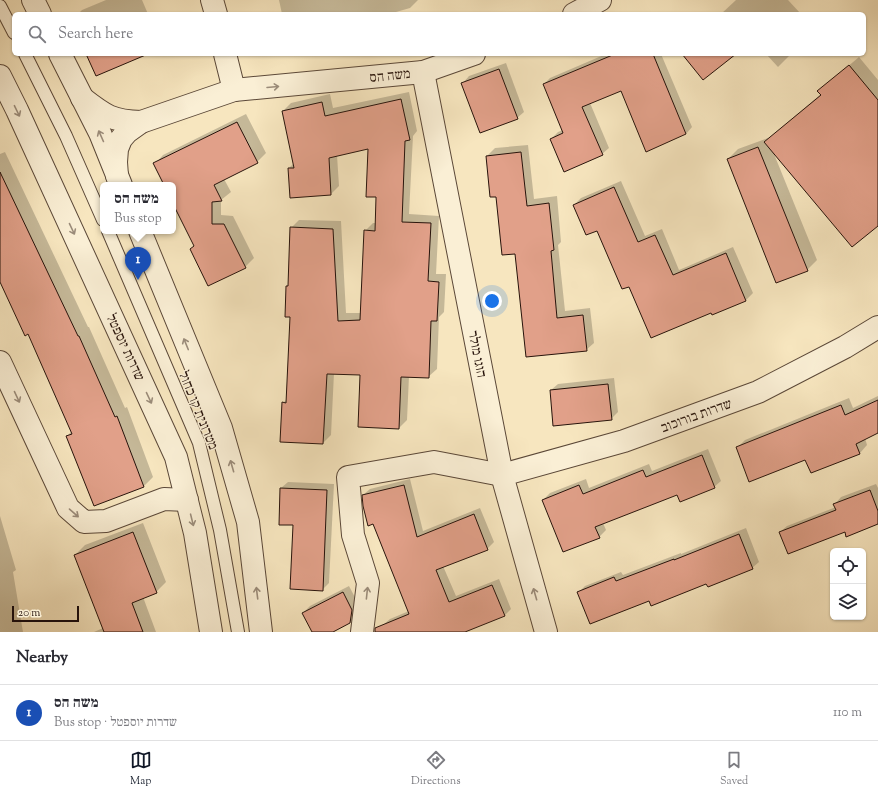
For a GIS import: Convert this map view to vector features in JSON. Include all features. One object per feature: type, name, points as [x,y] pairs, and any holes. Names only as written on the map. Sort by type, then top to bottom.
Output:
[{"type":"street","points":[[33,0],[39,12]]},
{"type":"street","points":[[212,0],[215,12]]},
{"type":"street","points":[[578,12],[600,0]]},
{"type":"street","points":[[61,56],[100,133],[119,181]]},
{"type":"street","points":[[226,56],[234,90]]},
{"type":"street","name":"משה הס","points":[[119,181],[116,162],[117,149],[121,139],[127,132],[141,122],[234,90],[423,72],[468,56]]},
{"type":"street","name":"הוגו מולר","points":[[423,72],[502,475],[546,632]]},
{"type":"street","name":"שדרות יוספטל","points":[[0,76],[176,457],[195,533],[211,632]]},
{"type":"street","name":"משה הס","points":[[82,98],[98,111],[112,118],[141,122]]},
{"type":"street","points":[[141,234],[221,428],[248,522],[261,632]]},
{"type":"street","name":"שדרות בורוכוב","points":[[502,475],[624,441],[758,392],[845,347],[878,327]]},
{"type":"street","points":[[0,362],[68,508],[84,522],[106,521],[164,500],[187,500]]},
{"type":"street","points":[[362,632],[368,582],[354,535],[348,477],[434,462],[502,475]]},
{"type":"lane","points":[[0,6],[12,29]]},
{"type":"lane","points":[[25,56],[66,136],[100,213]]},
{"type":"lane","name":"מטרונית קו כחול","points":[[109,234],[199,443],[220,530],[238,632]]},
{"type":"building","points":[[87,56],[143,56],[96,76]]},
{"type":"building","points":[[610,56],[654,56],[686,134],[646,152],[621,91],[582,107],[603,155],[564,172],[550,139],[563,133],[543,84]]},
{"type":"building","points":[[684,56],[733,56],[703,80]]},
{"type":"building","points":[[849,65],[878,100],[878,226],[852,247],[764,142],[821,95],[817,91]]},
{"type":"building","points":[[499,69],[518,119],[480,133],[461,83]]},
{"type":"building","points":[[401,99],[410,140],[405,141],[402,222],[431,223],[428,281],[439,282],[437,321],[431,321],[429,378],[401,377],[399,429],[358,427],[360,375],[327,374],[323,444],[280,442],[282,402],[286,403],[290,317],[285,317],[286,286],[288,286],[290,227],[333,229],[338,321],[360,320],[364,230],[375,231],[376,197],[366,197],[368,149],[329,158],[331,195],[290,198],[288,168],[294,168],[282,111],[322,102],[325,116]]},
{"type":"building","points":[[237,122],[258,163],[214,185],[222,201],[212,202],[212,224],[224,224],[246,268],[208,286],[190,249],[194,246],[176,210],[176,182],[162,182],[153,163]]},
{"type":"building","points":[[758,147],[808,271],[776,283],[727,159]]},
{"type":"building","points":[[521,152],[527,206],[549,203],[554,250],[551,251],[557,318],[583,315],[587,351],[526,357],[515,254],[502,255],[496,197],[490,197],[486,156]]},
{"type":"building","points":[[0,172],[79,336],[115,417],[117,416],[144,487],[94,506],[66,436],[72,434],[28,334],[25,336],[0,282]]},
{"type":"building","points":[[614,187],[638,242],[655,235],[673,275],[726,253],[746,301],[712,315],[711,313],[651,338],[629,287],[622,289],[597,231],[586,235],[573,205]]},
{"type":"building","points":[[608,384],[612,420],[553,426],[550,390]]},
{"type":"building","points":[[878,400],[878,433],[856,444],[860,454],[811,473],[805,460],[749,482],[736,447],[841,405],[845,415]]},
{"type":"building","points":[[702,455],[715,488],[680,502],[677,495],[595,527],[600,538],[563,552],[542,500],[579,485],[583,494],[643,470],[646,477]]},
{"type":"building","points":[[404,485],[417,537],[474,514],[488,550],[436,570],[449,602],[492,585],[505,616],[465,632],[375,632],[375,628],[409,614],[373,524],[368,526],[362,495]]},
{"type":"building","points":[[280,488],[327,490],[323,591],[290,589],[293,525],[279,525]]},
{"type":"building","points":[[870,490],[878,511],[878,524],[846,537],[845,532],[788,554],[779,532],[836,510],[833,504]]},
{"type":"building","points":[[133,532],[157,593],[132,603],[143,632],[104,632],[74,555]]},
{"type":"building","points":[[739,534],[753,569],[708,587],[706,584],[651,606],[649,601],[590,624],[577,592],[614,577],[616,581]]},
{"type":"building","points":[[343,592],[352,610],[350,623],[333,632],[312,632],[302,613]]},
{"type":"place","name":"משה הס","points":[[138,280]]}]
